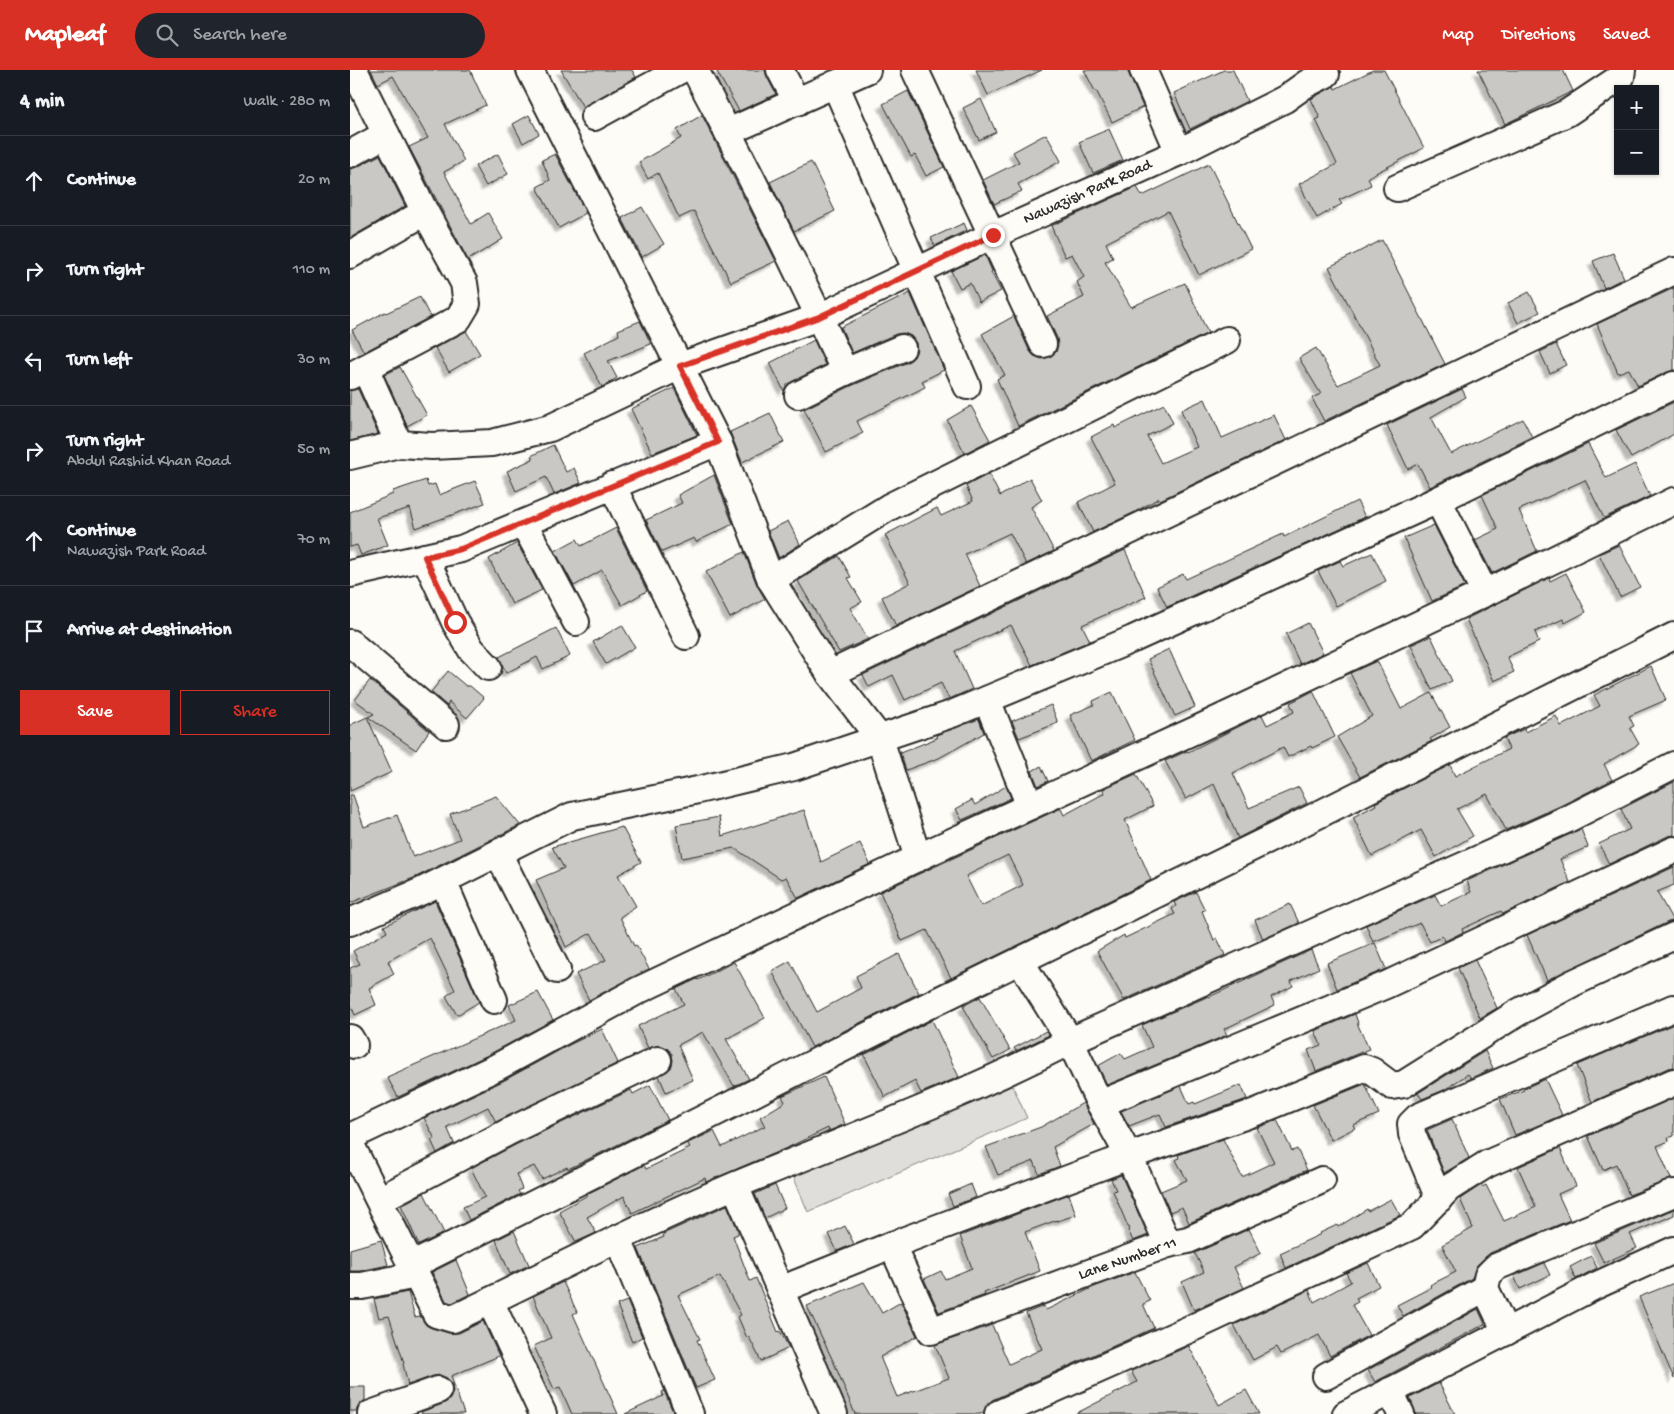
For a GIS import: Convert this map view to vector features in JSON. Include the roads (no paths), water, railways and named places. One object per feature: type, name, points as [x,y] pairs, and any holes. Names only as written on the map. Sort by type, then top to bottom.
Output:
[{"type":"street","points":[[354,70],[425,212],[464,283],[467,304],[458,320],[357,372],[399,444]]},
{"type":"street","points":[[530,70],[718,442],[771,580],[830,674],[880,738],[918,858]]},
{"type":"street","points":[[594,117],[680,70]]},
{"type":"street","points":[[695,70],[728,132],[845,372]]},
{"type":"street","points":[[780,70],[797,102]]},
{"type":"street","points":[[728,132],[867,70]]},
{"type":"street","points":[[915,70],[1043,344]]},
{"type":"street","points":[[1143,70],[1179,152]]},
{"type":"street","points":[[1397,188],[1567,114],[1621,77],[1622,70]]},
{"type":"street","name":"Nawazish Park Road","points":[[350,456],[399,444],[432,446],[492,443],[550,428],[680,366],[819,317],[993,235],[1179,152],[1285,99],[1306,84],[1326,74]]},
{"type":"street","points":[[835,84],[967,386]]},
{"type":"street","points":[[350,154],[386,134]]},
{"type":"street","points":[[350,255],[425,212]]},
{"type":"street","points":[[830,674],[1674,271]]},
{"type":"street","points":[[771,580],[889,507],[1227,340]]},
{"type":"street","points":[[798,395],[845,372],[902,348]]},
{"type":"street","points":[[350,922],[443,881],[572,816],[698,790],[794,767],[988,700],[1133,638],[1438,500],[1674,385]]},
{"type":"street","points":[[350,574],[461,549],[718,442]]},
{"type":"street","points":[[612,485],[686,636]]},
{"type":"street","points":[[1438,500],[1485,594]]},
{"type":"street","points":[[350,1138],[497,1067],[638,990],[1485,594],[1674,501]]},
{"type":"street","points":[[524,524],[576,622]]},
{"type":"street","points":[[425,557],[455,622],[471,649],[488,667]]},
{"type":"street","points":[[350,1286],[362,1286],[414,1270],[1020,961],[1288,830],[1674,636]]},
{"type":"street","points":[[350,643],[446,725]]},
{"type":"street","points":[[988,700],[1030,806]]},
{"type":"street","points":[[350,1143],[436,1314],[453,1319],[618,1239],[734,1186],[1020,1067],[1070,1041],[1557,824],[1674,765]]},
{"type":"street","points":[[1100,1104],[1386,985],[1674,850]]},
{"type":"street","points":[[498,853],[557,970]]},
{"type":"street","points":[[443,881],[494,1000]]},
{"type":"street","points":[[1392,1086],[1404,1084],[1517,1013],[1573,983],[1674,936]]},
{"type":"street","points":[[1020,961],[1070,1041],[1100,1104],[1129,1156],[1168,1244]]},
{"type":"street","points":[[1439,1199],[1412,1134],[1411,1124],[1418,1117],[1673,1008]]},
{"type":"street","points":[[379,1200],[510,1131],[658,1060]]},
{"type":"street","points":[[780,1290],[1129,1156],[1256,1112],[1364,1068],[1372,1071],[1392,1086],[1416,1097]]},
{"type":"street","points":[[998,1414],[1192,1328],[1412,1226],[1449,1188],[1487,1164],[1674,1082]]},
{"type":"street","name":"Lane Number 11","points":[[892,1246],[931,1331],[1168,1244],[1188,1240],[1322,1180]]},
{"type":"street","points":[[734,1186],[834,1414]]},
{"type":"street","points":[[1506,1332],[1485,1288],[1488,1275],[1496,1267],[1674,1193]]},
{"type":"street","points":[[618,1239],[690,1414]]},
{"type":"street","points":[[1346,1414],[1595,1286],[1674,1250]]},
{"type":"street","points":[[1326,1376],[1485,1288]]},
{"type":"street","points":[[490,1301],[543,1414]]},
{"type":"street","points":[[371,1414],[438,1390]]},
{"type":"street","points":[[1390,1391],[1401,1414]]}]
